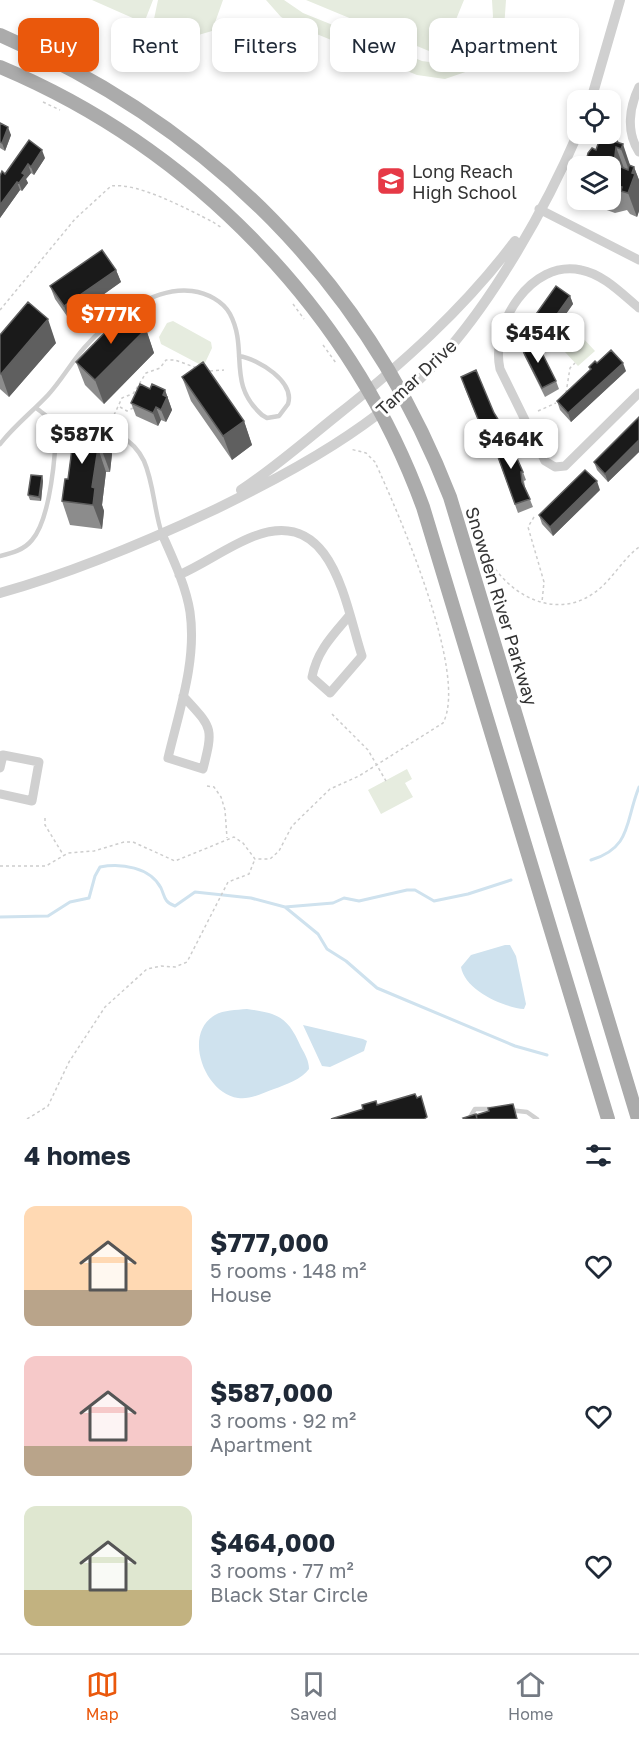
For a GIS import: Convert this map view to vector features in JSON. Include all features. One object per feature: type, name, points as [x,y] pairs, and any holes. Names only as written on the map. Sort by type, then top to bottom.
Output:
[{"type":"main road","name":"Snowden River Parkway","points":[[0,35],[75,70],[144,111],[219,169],[288,234],[362,327],[392,372],[404,393],[450,497],[638,1119]]},
{"type":"main road","points":[[0,67],[62,96],[127,134],[202,192],[257,244],[296,286],[381,411],[409,467],[423,507],[608,1119]]},
{"type":"street","points":[[594,90],[620,0]]},
{"type":"street","points":[[639,87],[630,120],[631,136],[639,152]]},
{"type":"street","name":"Tamar Drive","points":[[0,593],[74,570],[211,511],[309,460],[404,393],[437,362],[468,326],[488,298],[539,209],[572,144]]},
{"type":"street","points":[[539,209],[639,260]]},
{"type":"street","name":"Tamar Drive","points":[[211,511],[259,478],[392,372],[475,289],[504,256],[539,209]]},
{"type":"street","points":[[639,308],[611,285],[590,272],[569,269],[547,273],[527,289],[508,316],[500,335],[497,354],[500,369],[545,461],[555,467],[565,466],[639,393]]},
{"type":"street","points":[[179,575],[252,537],[267,532],[290,532],[315,543],[329,558],[349,616],[362,656],[330,693],[312,677],[314,666],[325,644],[349,616]]},
{"type":"street","points":[[162,534],[179,575],[191,626],[191,657],[168,758],[203,769],[211,740],[210,731],[207,723],[183,696]]},
{"type":"street","points":[[0,768],[3,755],[39,762],[32,801],[0,794]]},
{"type":"lane","points":[[0,444],[36,408],[96,336],[157,293],[185,290],[208,296],[218,302],[230,315],[239,356],[242,390],[249,402],[262,415],[267,418],[279,416],[288,404],[287,391],[265,364],[239,356]]},
{"type":"lane","points":[[36,408],[56,423],[104,429],[117,434],[137,450],[148,471],[156,517],[162,534]]},
{"type":"lane","points":[[0,556],[23,548],[32,541],[42,524],[56,423]]},
{"type":"lane","points":[[469,1119],[472,1112],[479,1108],[527,1112],[537,1119]]},
{"type":"path","points":[[42,102],[66,112]]},
{"type":"path","points":[[0,310],[75,219],[111,186],[126,187],[149,194],[206,218],[225,230]]},
{"type":"path","points":[[206,218],[207,213]]},
{"type":"path","points":[[290,300],[308,323]]},
{"type":"path","points":[[320,341],[331,358],[341,367]]},
{"type":"path","points":[[114,416],[120,407],[122,398],[133,394],[146,373],[160,368],[166,360],[175,360],[210,372],[224,370]]},
{"type":"path","points":[[196,368],[198,363]]},
{"type":"path","points":[[565,395],[570,368],[575,363]]},
{"type":"path","points":[[133,394],[138,396]]},
{"type":"path","points":[[538,411],[560,401]]},
{"type":"path","points":[[120,407],[127,411],[135,406]]},
{"type":"path","points":[[255,859],[270,859],[279,850],[292,826],[330,789],[377,765],[443,723],[449,704],[449,685],[424,582],[407,532],[371,456],[350,449]]},
{"type":"path","points":[[534,517],[528,527],[544,582],[542,603]]},
{"type":"path","points":[[492,564],[506,582],[523,596],[542,603],[561,606],[581,601],[599,589],[624,559],[639,547]]},
{"type":"path","points":[[332,714],[361,742],[386,781]]},
{"type":"path","points":[[207,786],[214,787],[221,797],[227,839]]},
{"type":"path","points":[[45,818],[45,825],[64,856]]},
{"type":"path","points":[[0,866],[46,866],[74,851],[94,851],[114,844],[133,842],[175,861],[227,839],[238,838],[255,859]]},
{"type":"path","points":[[27,1119],[48,1106],[69,1062],[105,1007],[147,969],[182,966],[193,954],[228,882],[252,871],[255,859]]},
{"type":"shaded area","points":[[92,0],[153,0],[146,18],[133,18]]},
{"type":"shaded area","points":[[158,0],[223,0],[217,18],[212,18],[212,31],[200,35],[200,18],[154,18]]},
{"type":"shaded area","points":[[266,0],[284,0],[303,13],[315,18],[283,18]]},
{"type":"shaded area","points":[[306,0],[464,0],[457,18],[429,18],[429,51],[417,46],[417,18],[349,18]]},
{"type":"shaded area","points":[[492,0],[506,0],[505,18],[493,18]]},
{"type":"shaded area","points":[[318,19],[330,24],[330,39],[318,35]]},
{"type":"shaded area","points":[[417,59],[429,62],[429,72],[465,72],[445,79],[410,72],[417,72]]},
{"type":"shaded area","points":[[173,321],[211,342],[212,348],[205,363],[199,364],[161,344],[159,337],[167,323]]},
{"type":"shaded area","points":[[581,336],[595,351],[578,366],[565,352]]},
{"type":"shaded area","points":[[407,769],[412,779],[405,783],[413,797],[381,814],[368,790]]},
{"type":"water","points":[[510,945],[516,956],[526,1004],[524,1009],[495,1001],[477,990],[469,983],[461,967],[471,955]]},
{"type":"water","points":[[247,1009],[267,1012],[281,1018],[296,1037],[309,1069],[288,1084],[256,1096],[238,1098],[226,1094],[208,1075],[199,1049],[200,1035],[205,1024],[215,1015],[226,1011]]},
{"type":"water","points":[[303,1025],[363,1039],[367,1041],[364,1051],[330,1067],[322,1066]]},
{"type":"building","points":[[0,123],[8,127],[2,143],[0,142]]},
{"type":"building","points":[[29,140],[42,150],[31,167],[28,164],[22,173],[25,175],[0,205],[2,171],[5,174]]},
{"type":"building","points":[[598,144],[623,144],[621,149],[616,147],[615,156],[587,156],[592,148],[596,150]]},
{"type":"building","points":[[629,165],[634,167],[632,173],[635,174],[628,193],[621,191],[621,167],[628,170]]},
{"type":"building","points":[[102,250],[116,270],[64,306],[50,286]]},
{"type":"building","points":[[556,286],[570,296],[543,334],[529,324]]},
{"type":"building","points":[[28,302],[48,319],[1,374],[0,335]]},
{"type":"building","points":[[127,310],[146,329],[95,380],[76,362]]},
{"type":"building","points":[[535,339],[556,381],[542,388],[521,347]]},
{"type":"building","points":[[611,350],[623,363],[568,413],[557,401],[591,369],[589,367],[595,361],[597,363]]},
{"type":"building","points":[[203,362],[244,421],[223,436],[182,377]]},
{"type":"building","points":[[476,370],[494,413],[504,429],[488,436],[484,428],[482,429],[461,377]]},
{"type":"building","points":[[140,384],[150,389],[152,384],[165,390],[163,395],[167,397],[161,410],[156,407],[153,413],[131,403]]},
{"type":"building","points":[[639,417],[639,440],[605,474],[594,462]]},
{"type":"building","points":[[72,426],[104,431],[101,448],[98,448],[92,487],[95,488],[93,505],[62,501],[72,449],[69,449]]},
{"type":"building","points":[[508,438],[523,472],[521,472],[522,482],[530,499],[515,504],[493,443]]},
{"type":"building","points":[[585,470],[597,481],[550,527],[539,515]]},
{"type":"building","points":[[31,475],[42,476],[39,497],[28,495]]},
{"type":"building","points":[[415,1094],[417,1098],[421,1096],[427,1117],[424,1119],[331,1119],[363,1109],[362,1105],[376,1101],[377,1105]]},
{"type":"building","points":[[513,1104],[517,1119],[477,1119],[476,1115],[489,1111],[488,1108]]},
{"type":"building","points":[[476,1114],[477,1119],[463,1118]]},
{"type":"waterway","points":[[591,860],[604,855],[621,841],[639,787]]},
{"type":"waterway","points":[[0,917],[48,916],[70,902],[89,898],[100,867],[108,866],[126,866],[150,875],[161,888],[167,901],[175,906],[195,892],[251,898],[285,907],[333,903],[344,898],[359,901],[407,890],[415,890],[434,901],[468,894],[511,880]]},
{"type":"waterway","points":[[285,907],[318,934],[327,949],[346,961],[377,988],[515,1046],[547,1055]]},
{"type":"place","name":"Long Reach High School","points":[[391,181]]}]
